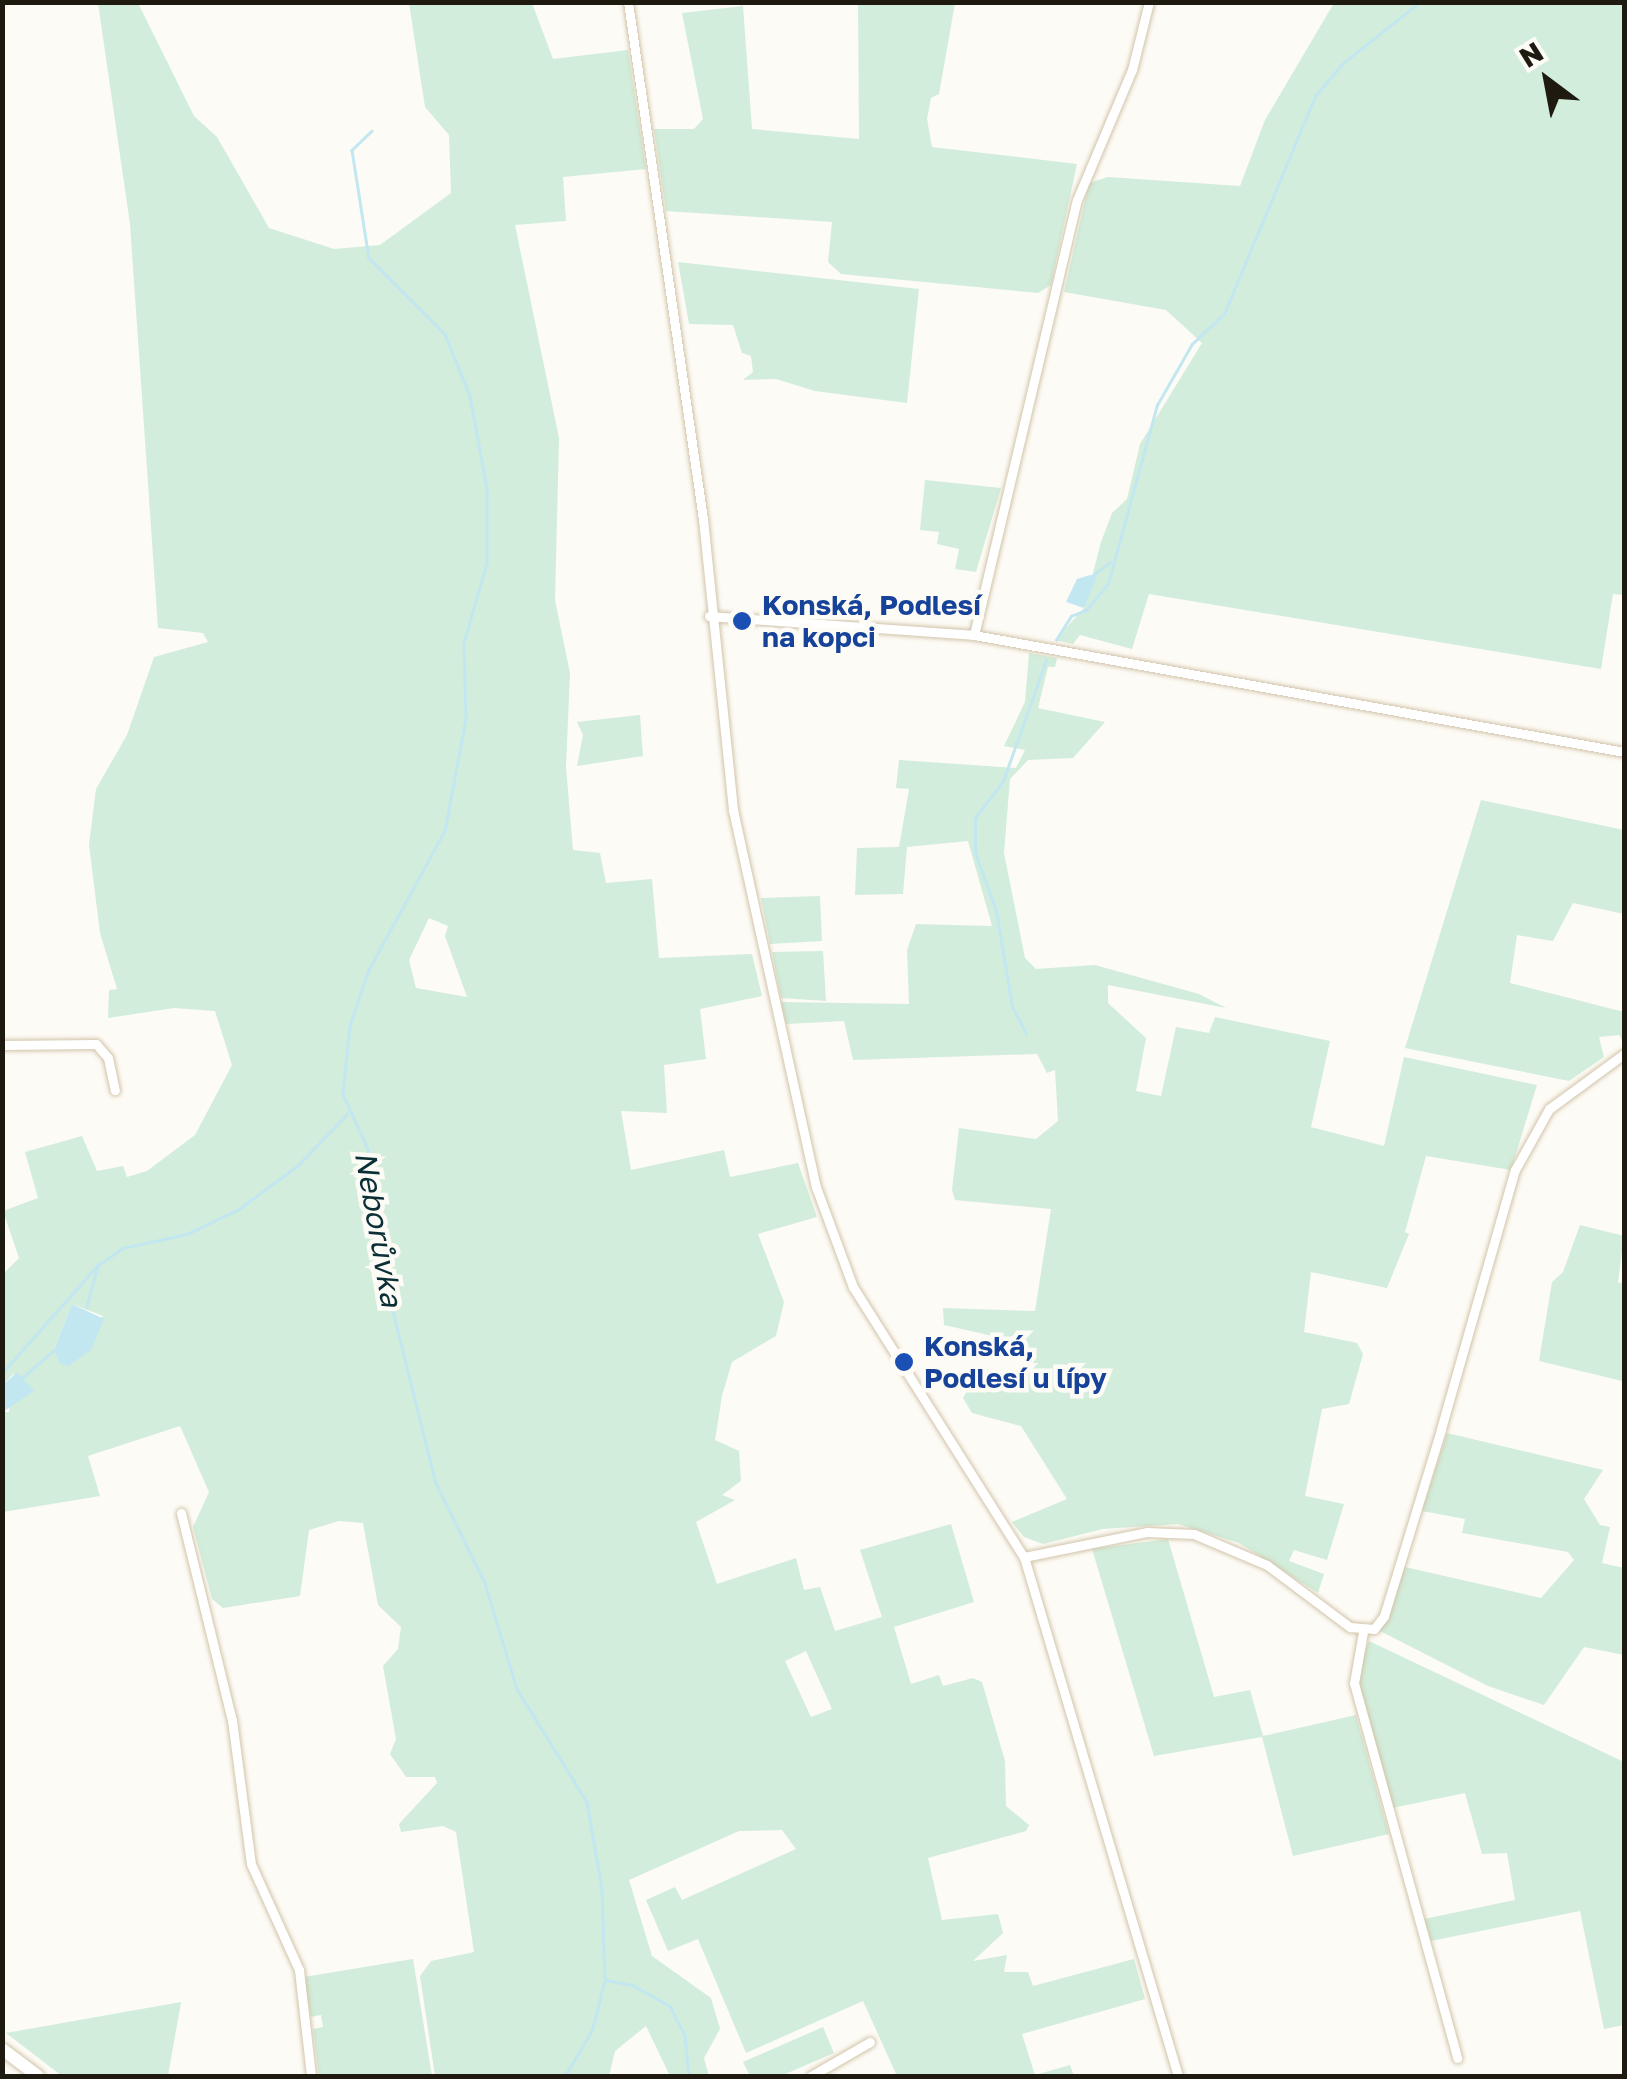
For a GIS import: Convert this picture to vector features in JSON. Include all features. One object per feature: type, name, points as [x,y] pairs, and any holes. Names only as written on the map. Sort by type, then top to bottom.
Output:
[{"type":"main road","points":[[2,2049],[38,2076]]},
{"type":"street","points":[[628,2],[703,519],[709,616],[737,827],[816,1187],[854,1287],[1024,1557],[1178,2076]]},
{"type":"street","points":[[974,635],[1077,200],[1132,70],[1149,2]]},
{"type":"street","points":[[709,616],[974,635],[1624,752]]},
{"type":"street","points":[[2,1044],[96,1044],[108,1058],[114,1090]]},
{"type":"street","points":[[1458,2058],[1354,1682],[1363,1632],[1384,1616],[1515,1170],[1549,1109],[1624,1054]]},
{"type":"street","points":[[181,1513],[232,1720],[250,1864],[299,1970],[311,2076]]},
{"type":"street","points":[[1024,1557],[1147,1532],[1194,1534],[1267,1564],[1363,1632]]},
{"type":"street","points":[[811,2076],[870,2042]]},
{"type":"green space","points":[[98,3],[138,3],[194,116],[217,137],[269,228],[334,249],[380,245],[451,193],[449,135],[425,107],[409,3],[532,3],[553,59],[628,50],[646,169],[563,177],[566,221],[515,225],[559,438],[555,600],[570,673],[566,767],[573,850],[600,853],[606,883],[652,879],[659,958],[752,954],[762,996],[700,1009],[706,1059],[664,1065],[667,1113],[621,1111],[631,1170],[724,1150],[730,1177],[798,1163],[817,1217],[758,1234],[784,1302],[776,1336],[732,1362],[722,1396],[715,1440],[739,1451],[741,1481],[722,1495],[735,1500],[696,1522],[717,1584],[796,1558],[804,1590],[820,1587],[835,1631],[882,1617],[860,1550],[951,1524],[974,1602],[894,1627],[911,1684],[939,1675],[943,1686],[973,1678],[982,1682],[1005,1761],[1006,1806],[1029,1825],[1026,1831],[928,1858],[942,1920],[998,1914],[1003,1933],[973,1961],[1007,1955],[1004,1972],[1028,1972],[1033,1986],[1134,1959],[1145,1999],[1022,2034],[1035,2075],[1070,2065],[1074,2076],[897,2076],[863,2001],[746,2053],[698,1939],[668,1951],[646,1900],[675,1887],[682,1900],[796,1849],[782,1830],[739,1831],[629,1880],[652,1956],[711,1998],[720,2029],[704,2058],[709,2076],[670,2076],[646,2026],[615,2051],[609,2076],[435,2076],[420,1976],[431,1961],[474,1952],[456,1832],[443,1826],[401,1832],[399,1824],[437,1783],[435,1777],[406,1777],[390,1754],[396,1739],[383,1666],[398,1649],[401,1627],[378,1605],[363,1523],[339,1521],[309,1530],[300,1596],[223,1608],[212,1599],[193,1527],[209,1492],[180,1426],[88,1456],[100,1496],[3,1512],[3,1412],[9,1412],[14,1373],[3,1385],[3,1274],[19,1258],[3,1211],[38,1198],[25,1152],[82,1136],[97,1171],[123,1166],[127,1177],[147,1171],[195,1135],[232,1065],[215,1011],[174,1008],[108,1018],[109,990],[117,989],[100,933],[89,845],[96,789],[127,735],[154,657],[208,642],[203,633],[158,628],[130,224]],"holes":[[[429,918],[448,926],[445,936],[467,997],[416,988],[409,960]],[[72,1304],[103,1316],[54,1350]],[[806,1651],[832,1709],[811,1717],[785,1661]]]},
{"type":"green space","points":[[858,3],[955,3],[939,94],[931,98],[927,119],[932,147],[1077,164],[1051,285],[1038,293],[841,274],[828,262],[832,222],[666,211],[654,129],[694,129],[703,119],[682,13],[743,6],[752,129],[859,139]]},
{"type":"green space","points":[[1334,3],[1624,3],[1624,595],[1613,594],[1601,669],[1149,594],[1132,649],[1080,635],[1073,644],[1055,640],[1084,608],[1112,513],[1127,499],[1140,444],[1202,343],[1166,310],[1064,292],[1089,183],[1108,177],[1240,186],[1265,120]]},
{"type":"green space","points":[[678,262],[919,289],[907,403],[815,391],[776,379],[743,380],[753,372],[751,356],[742,353],[733,325],[689,324]]},
{"type":"green space","points":[[925,480],[1001,488],[976,572],[955,569],[959,549],[937,544],[939,532],[920,530]]},
{"type":"green space","points":[[1029,653],[1057,658],[1055,667],[1048,667],[1038,708],[1105,722],[1073,758],[1028,760],[1010,779],[1004,853],[1025,958],[1036,969],[1095,965],[1199,994],[1226,1008],[1108,985],[1108,1003],[1146,1038],[1136,1091],[1161,1096],[1176,1027],[1209,1033],[1215,1017],[1330,1041],[1311,1127],[1384,1146],[1404,1057],[1537,1085],[1511,1170],[1426,1156],[1405,1232],[1409,1234],[1387,1288],[1311,1272],[1304,1332],[1357,1343],[1363,1354],[1349,1404],[1322,1409],[1305,1496],[1344,1504],[1327,1560],[1294,1550],[1289,1561],[1324,1574],[1318,1593],[1239,1543],[1178,1524],[1103,1529],[1043,1544],[1024,1537],[1012,1522],[1067,1499],[1021,1426],[972,1413],[963,1398],[980,1368],[1022,1375],[1028,1344],[944,1325],[943,1308],[1035,1311],[1051,1209],[955,1200],[952,1190],[959,1128],[1036,1139],[1058,1121],[1055,1070],[1047,1073],[1037,1054],[853,1060],[844,1021],[786,1024],[781,1002],[909,1004],[907,950],[916,924],[992,926],[968,841],[907,847],[903,894],[855,895],[857,848],[899,847],[909,789],[896,788],[899,760],[1016,768],[1025,750],[1004,746],[1025,702]]},
{"type":"green space","points":[[640,715],[643,756],[577,766],[583,735],[577,722]]},
{"type":"green space","points":[[1481,800],[1624,830],[1624,914],[1573,903],[1553,941],[1517,935],[1510,983],[1624,1012],[1624,1044],[1619,1035],[1599,1037],[1604,1057],[1569,1081],[1405,1048]]},
{"type":"green space","points":[[820,896],[822,941],[770,944],[761,898]]},
{"type":"green space","points":[[823,951],[826,1001],[781,998],[772,952]]},
{"type":"green space","points":[[1580,1225],[1624,1236],[1618,1282],[1624,1284],[1622,1381],[1539,1361],[1552,1282],[1563,1272]]},
{"type":"green space","points":[[1447,1433],[1603,1470],[1584,1499],[1600,1525],[1610,1527],[1602,1563],[1624,1568],[1624,1655],[1584,1647],[1544,1705],[1488,1686],[1380,1631],[1405,1567],[1541,1598],[1574,1560],[1568,1552],[1462,1533],[1465,1519],[1422,1511]]},
{"type":"green space","points":[[1168,1539],[1214,1697],[1250,1690],[1263,1736],[1356,1715],[1389,1834],[1293,1856],[1262,1737],[1154,1756],[1092,1549]]},
{"type":"green space","points":[[1369,1641],[1624,1762],[1624,2025],[1604,2029],[1580,1911],[1431,1941],[1424,1919],[1515,1900],[1507,1853],[1482,1854],[1465,1793],[1392,1808],[1356,1675]]},
{"type":"green space","points":[[413,1959],[432,2076],[319,2076],[313,2029],[323,2027],[321,2015],[311,2017],[304,1977]]},
{"type":"green space","points":[[181,2002],[168,2076],[62,2076],[6,2033]]},
{"type":"green space","points":[[823,2027],[834,2053],[781,2076],[750,2076],[743,2062]]},
{"type":"water","points":[[1097,577],[1084,608],[1066,602],[1077,579]]},
{"type":"water","points":[[72,1304],[104,1319],[91,1350],[68,1366],[60,1364],[54,1350]]},
{"type":"water","points":[[17,1372],[34,1391],[3,1412],[3,1385]]},
{"type":"waterway","points":[[1056,640],[1071,616],[1086,610],[1108,584],[1157,405],[1192,344],[1224,314],[1315,96],[1342,64],[1420,2]]},
{"type":"waterway","name":"Neborůvka","points":[[372,131],[352,150],[369,258],[445,334],[470,396],[487,489],[487,563],[464,643],[466,719],[445,831],[369,970],[350,1026],[343,1094],[368,1149],[392,1307],[436,1483],[485,1583],[517,1689],[587,1802],[602,1889],[605,1980],[633,1985],[670,2006],[685,2036],[689,2076]]},
{"type":"waterway","points":[[1089,578],[1110,562]]},
{"type":"waterway","points":[[1026,1034],[1012,1006],[996,911],[975,853],[975,818],[1003,781],[1046,660]]},
{"type":"waterway","points":[[2,1373],[97,1266],[123,1248],[187,1234],[239,1209],[297,1166],[347,1114]]},
{"type":"waterway","points":[[86,1308],[97,1268]]},
{"type":"waterway","points":[[22,1378],[54,1350]]},
{"type":"waterway","points":[[565,2076],[592,2030],[604,1982]]},
{"type":"place","name":"Konská, Podlesí na kopci","points":[[742,621]]},
{"type":"place","name":"Konská, Podlesí u lípy","points":[[904,1362]]}]
